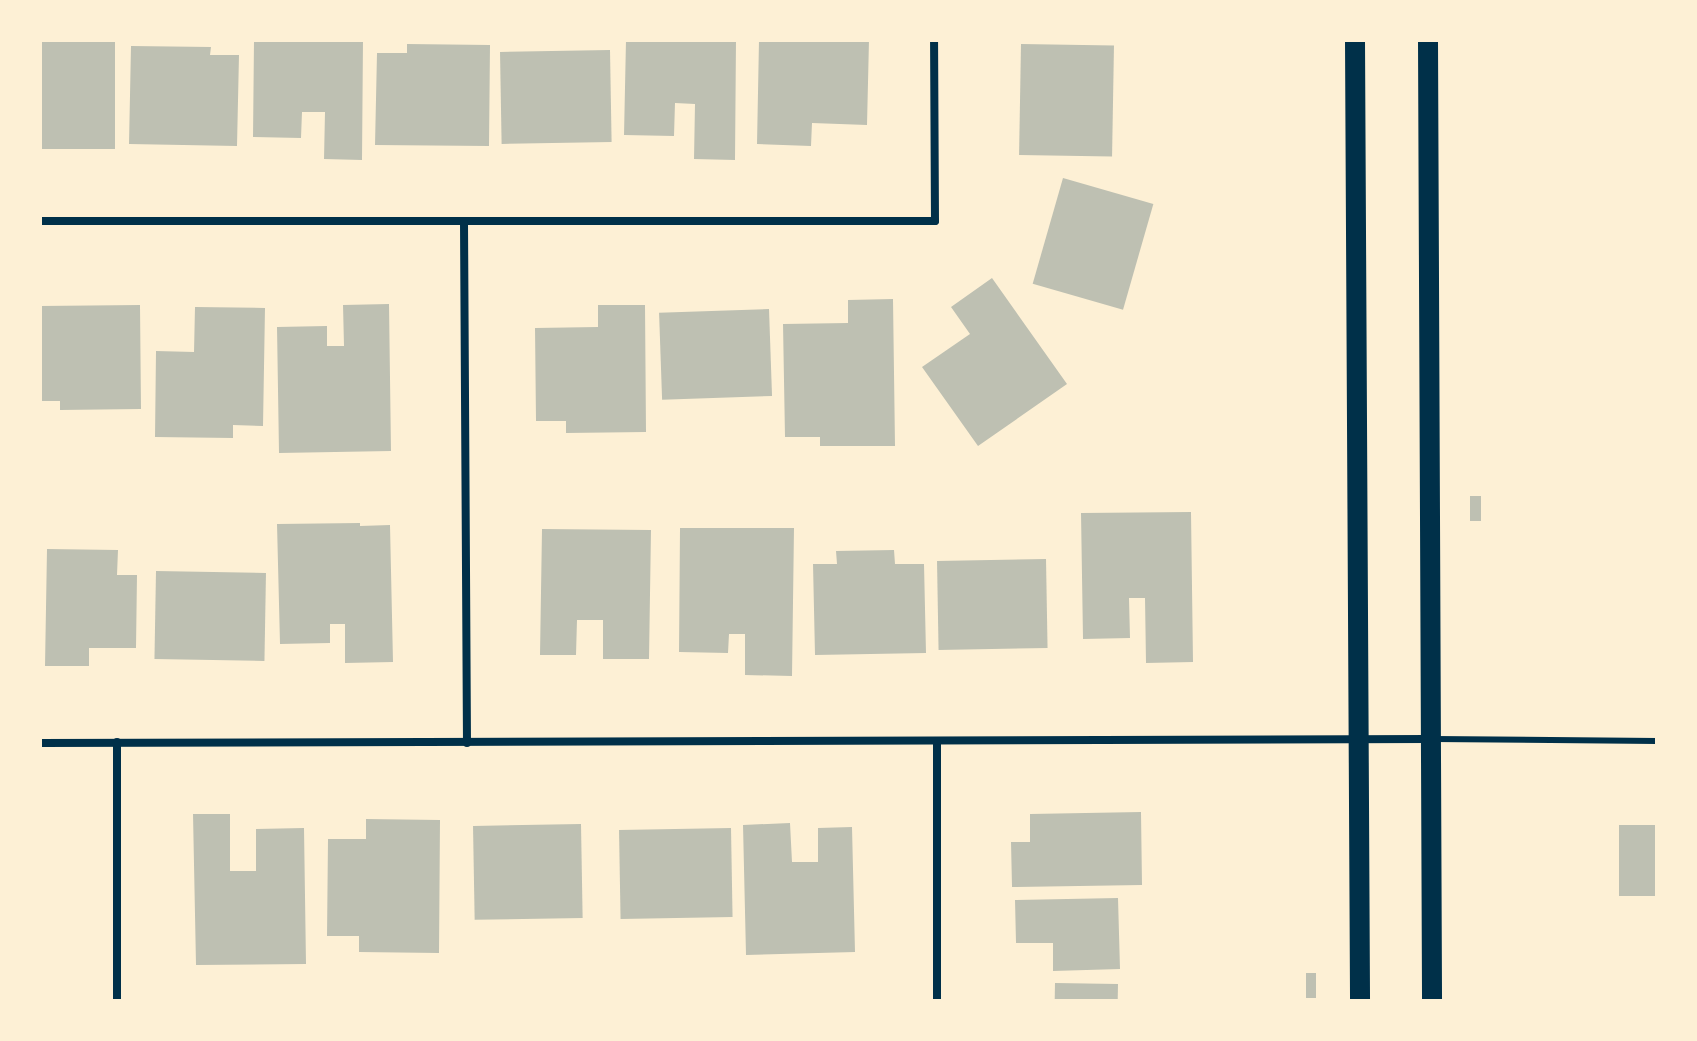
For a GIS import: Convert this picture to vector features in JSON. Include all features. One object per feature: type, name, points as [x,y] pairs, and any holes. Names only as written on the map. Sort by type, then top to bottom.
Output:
[{"type":"main road","points":[[1355,40],[1360,1001]]},
{"type":"main road","points":[[1428,40],[1432,1001]]},
{"type":"street","points":[[40,221],[935,221],[934,40]]},
{"type":"street","points":[[464,222],[467,743]]},
{"type":"street","points":[[40,743],[1430,739]]},
{"type":"street","points":[[937,741],[937,1001]]},
{"type":"street","points":[[117,742],[117,1001]]},
{"type":"lane","points":[[1430,739],[1657,741]]},
{"type":"building","points":[[40,40],[115,40],[115,149],[40,149]]},
{"type":"building","points":[[254,40],[363,40],[362,160],[324,159],[325,112],[302,112],[301,138],[253,137]]},
{"type":"building","points":[[626,40],[736,40],[735,160],[694,159],[695,104],[675,103],[674,136],[624,135]]},
{"type":"building","points":[[759,40],[869,40],[867,125],[812,123],[811,146],[757,144]]},
{"type":"building","points":[[407,44],[490,45],[489,146],[375,145],[377,53],[407,53]]},
{"type":"building","points":[[1021,44],[1114,46],[1112,157],[1019,155]]},
{"type":"building","points":[[131,46],[211,47],[210,55],[239,55],[237,146],[129,144]]},
{"type":"building","points":[[610,50],[612,142],[502,144],[500,52]]},
{"type":"building","points":[[1063,178],[1153,204],[1123,310],[1033,284]]},
{"type":"building","points":[[992,278],[1067,384],[978,446],[922,367],[970,334],[951,307]]},
{"type":"building","points":[[893,299],[895,446],[820,446],[820,437],[785,437],[783,324],[848,323],[848,300]]},
{"type":"building","points":[[389,304],[391,451],[279,453],[277,327],[327,326],[327,346],[344,346],[343,305]]},
{"type":"building","points":[[140,305],[141,409],[60,410],[60,401],[40,401],[40,306]]},
{"type":"building","points":[[598,305],[645,305],[646,432],[566,433],[566,421],[536,421],[535,328],[598,327]]},
{"type":"building","points":[[195,307],[265,308],[263,426],[233,425],[233,438],[155,437],[156,351],[194,352]]},
{"type":"building","points":[[769,309],[772,396],[662,400],[659,313]]},
{"type":"building","points":[[1470,496],[1481,496],[1481,521],[1470,521]]},
{"type":"building","points":[[1191,512],[1193,662],[1146,663],[1145,598],[1129,598],[1130,638],[1083,639],[1081,513]]},
{"type":"building","points":[[360,523],[360,526],[390,525],[393,662],[345,663],[345,624],[330,624],[330,643],[280,644],[277,524]]},
{"type":"building","points":[[680,528],[794,528],[792,676],[745,675],[745,634],[729,634],[728,653],[679,652]]},
{"type":"building","points":[[542,529],[651,530],[649,659],[603,659],[603,620],[577,620],[576,655],[540,655]]},
{"type":"building","points":[[47,549],[118,550],[117,575],[137,575],[136,648],[89,648],[89,666],[45,666]]},
{"type":"building","points":[[894,550],[895,564],[924,564],[926,653],[815,655],[813,564],[837,564],[836,551]]},
{"type":"building","points":[[1046,559],[1048,648],[939,650],[937,561]]},
{"type":"building","points":[[156,571],[266,573],[264,661],[154,659]]},
{"type":"building","points":[[1141,812],[1142,885],[1012,887],[1011,842],[1030,842],[1030,814]]},
{"type":"building","points":[[193,814],[230,814],[230,871],[256,871],[256,829],[304,828],[306,964],[196,965]]},
{"type":"building","points":[[366,819],[440,820],[439,953],[359,952],[359,936],[327,936],[328,839],[366,839]]},
{"type":"building","points":[[790,823],[792,862],[818,862],[818,828],[852,827],[855,952],[746,955],[743,825]]},
{"type":"building","points":[[581,824],[583,918],[475,920],[473,826]]},
{"type":"building","points":[[1619,825],[1657,825],[1657,896],[1619,896]]},
{"type":"building","points":[[731,828],[733,917],[621,919],[619,830]]},
{"type":"building","points":[[1118,898],[1120,969],[1053,971],[1053,943],[1016,943],[1015,900]]},
{"type":"building","points":[[1306,973],[1316,973],[1316,998],[1306,998]]},
{"type":"building","points":[[1055,983],[1118,984],[1118,1001],[1055,1001]]}]
